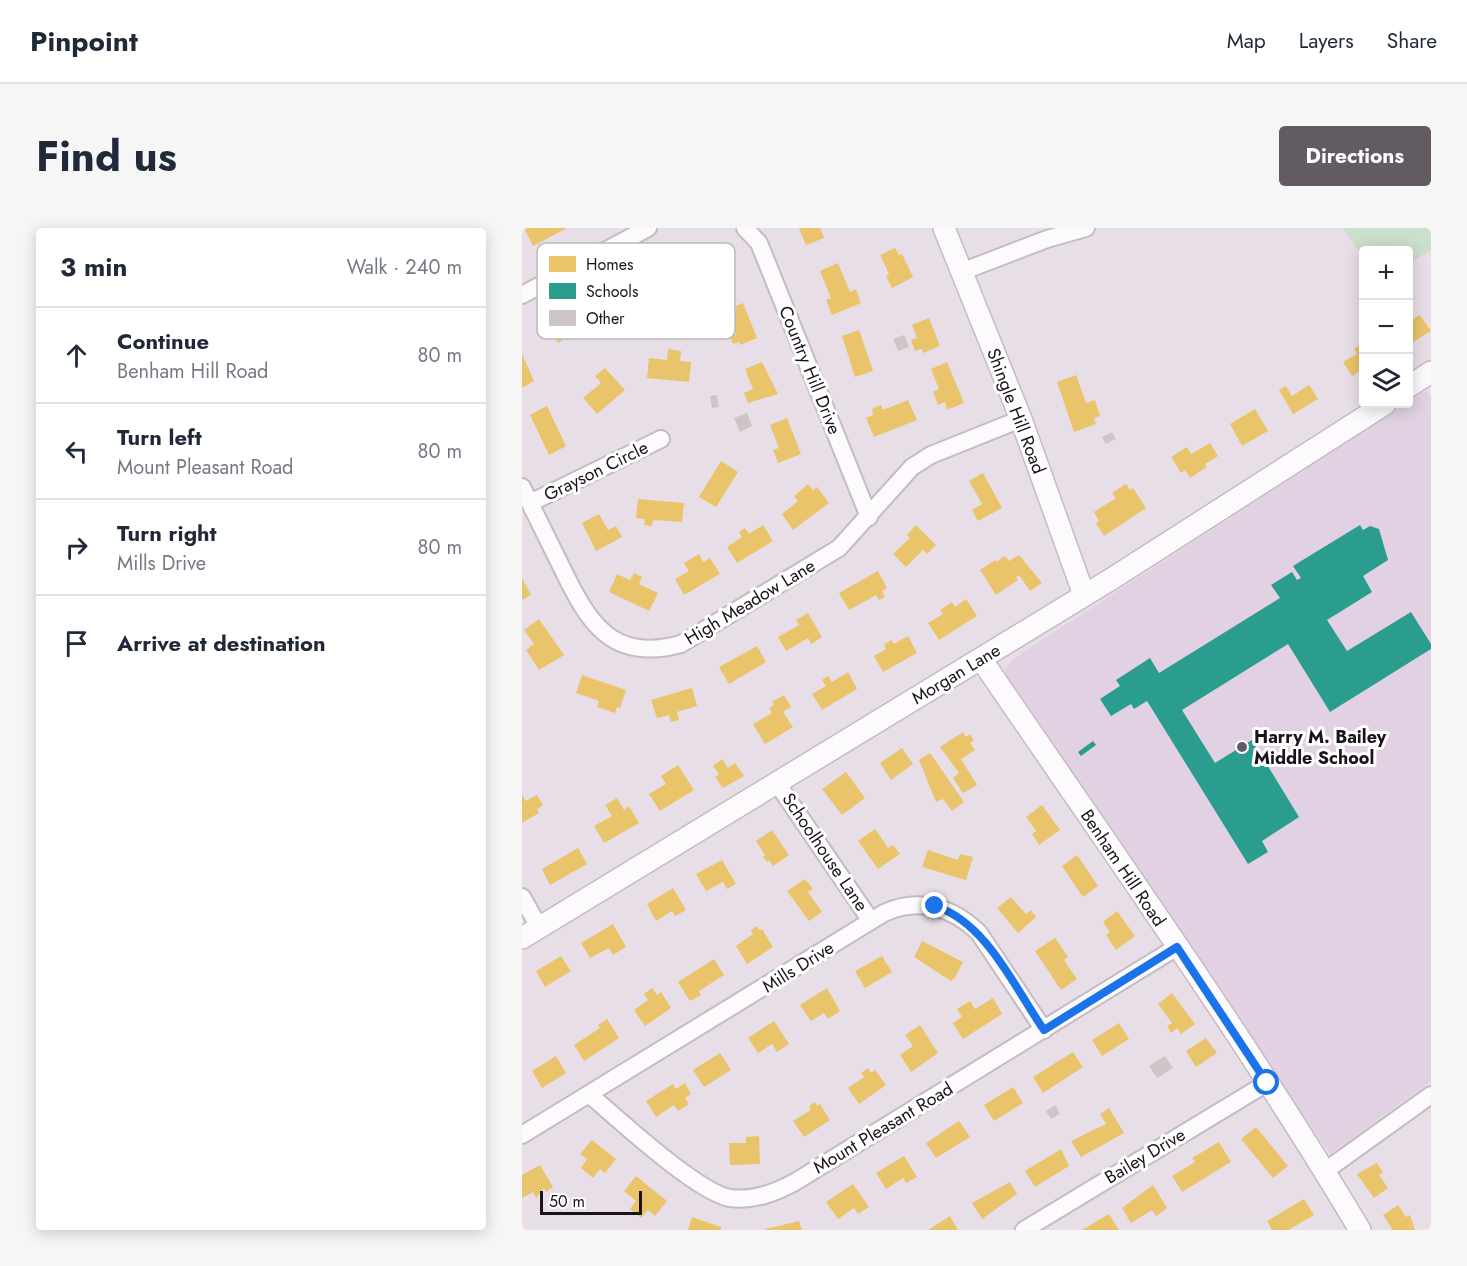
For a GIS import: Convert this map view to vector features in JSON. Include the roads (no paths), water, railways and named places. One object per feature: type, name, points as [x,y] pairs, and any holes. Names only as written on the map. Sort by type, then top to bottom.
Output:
[{"type":"street","points":[[620,243],[648,228]]},
{"type":"street","name":"Country Hill Drive","points":[[745,228],[759,243],[869,517]]},
{"type":"street","name":"Shingle Hill Road","points":[[944,228],[1021,419],[1084,595]]},
{"type":"street","points":[[961,272],[1047,239],[1086,228]]},
{"type":"street","points":[[522,295],[537,287]]},
{"type":"street","points":[[1413,384],[1431,372]]},
{"type":"street","name":"Morgan Lane","points":[[530,932],[981,659],[1379,408]]},
{"type":"street","name":"High Meadow Lane","points":[[522,487],[577,600],[593,624],[619,643],[651,650],[681,644],[839,548],[912,467],[931,455],[1021,419]]},
{"type":"street","name":"Grayson Circle","points":[[530,503],[662,439]]},
{"type":"street","name":"Benham Hill Road","points":[[981,659],[1177,947],[1325,1171],[1360,1230]]},
{"type":"street","name":"Schoolhouse Lane","points":[[777,783],[872,921]]},
{"type":"street","points":[[522,897],[530,932]]},
{"type":"street","name":"Mills Drive","points":[[522,1135],[893,909],[921,905],[935,906],[959,916],[979,933],[1044,1030]]},
{"type":"street","name":"Mount Pleasant Road","points":[[590,1095],[703,1187],[729,1197],[764,1196],[795,1182],[1177,947]]},
{"type":"street","name":"Bailey Drive","points":[[1024,1230],[1267,1083]]},
{"type":"street","points":[[1325,1171],[1431,1095]]},
{"type":"place","name":"Harry M. Bailey Middle School","points":[[1242,747]]}]
